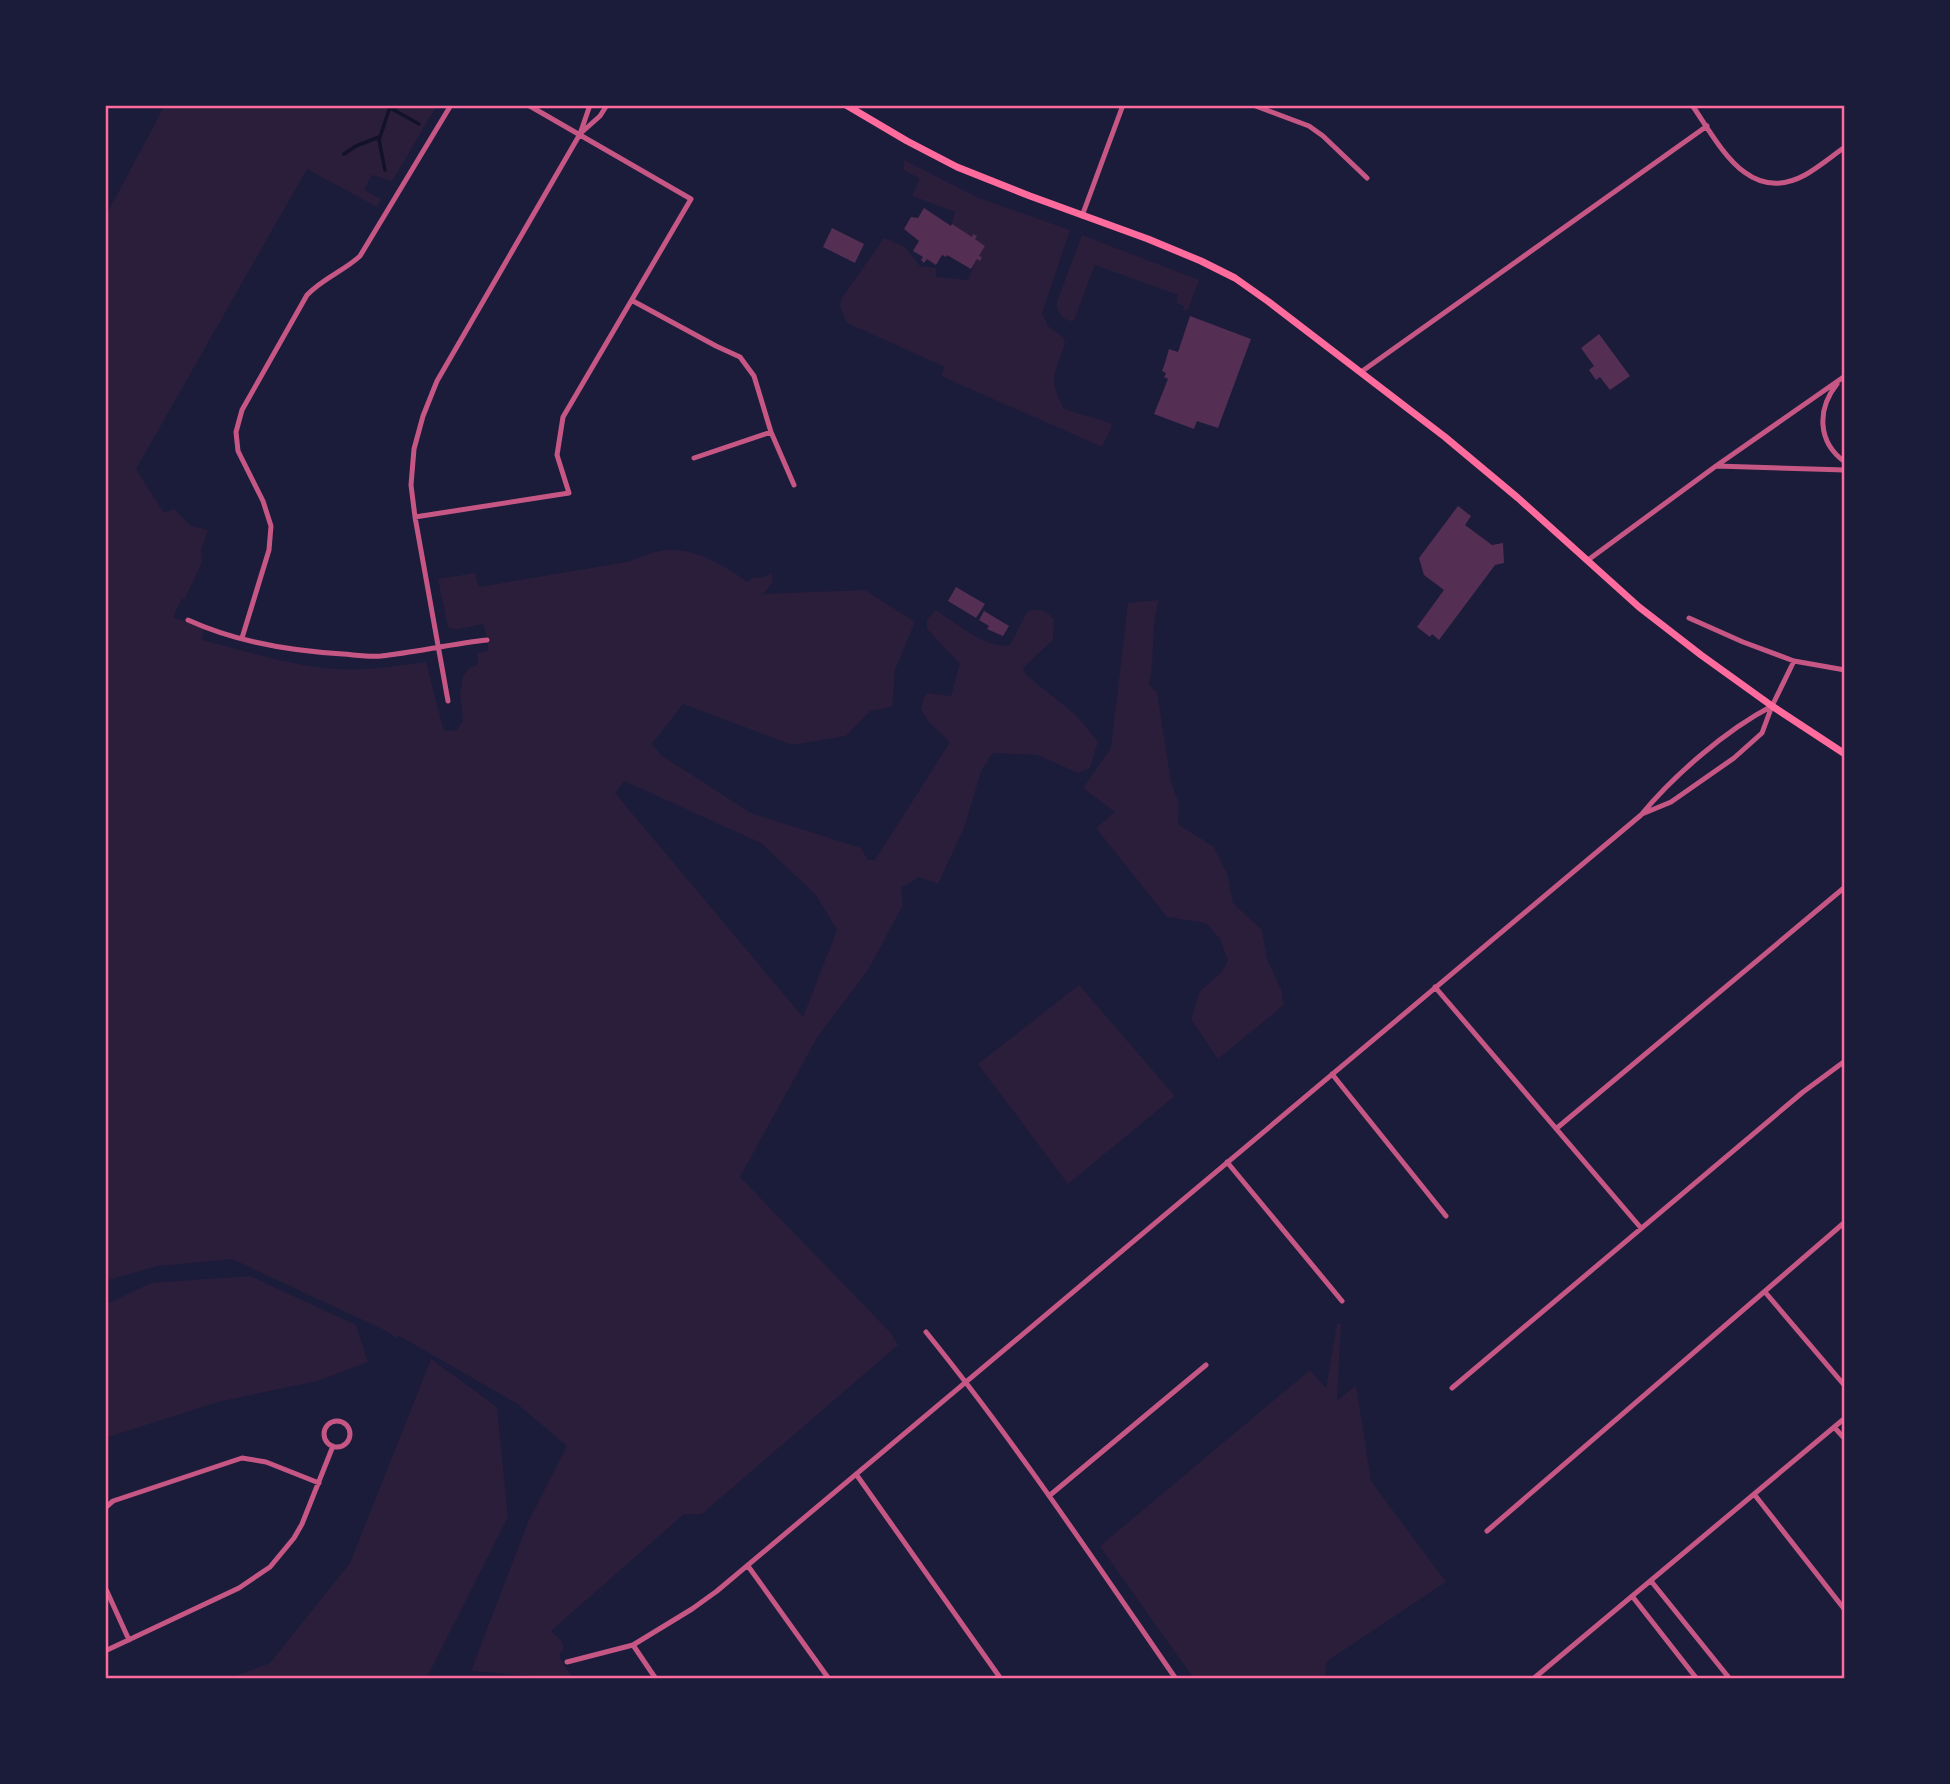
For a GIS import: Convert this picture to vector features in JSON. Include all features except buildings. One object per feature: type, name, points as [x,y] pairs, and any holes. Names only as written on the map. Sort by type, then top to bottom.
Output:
[{"type":"main road","points":[[846,105],[957,167],[1159,243],[1235,278],[1470,458],[1639,607],[1700,655],[1845,754]]},
{"type":"street","points":[[242,638],[269,550],[271,526],[263,501],[238,451],[236,432],[242,410],[307,295],[319,283],[345,270],[360,256],[451,105]]},
{"type":"street","points":[[415,517],[569,493],[557,455],[563,417],[691,199],[528,105]]},
{"type":"street","points":[[448,701],[415,517],[411,485],[414,449],[437,381],[580,134],[590,105]]},
{"type":"street","points":[[580,134],[600,116],[607,105]]},
{"type":"street","points":[[1082,216],[1123,105]]},
{"type":"street","points":[[1253,105],[1309,126],[1324,136],[1367,178]]},
{"type":"street","points":[[1274,113],[1277,105]]},
{"type":"street","points":[[1692,105],[1732,161],[1747,176],[1759,181],[1773,184],[1788,182],[1805,175],[1845,147]]},
{"type":"street","points":[[1361,372],[1707,126]]},
{"type":"street","points":[[633,301],[740,357],[754,376],[771,432],[794,485]]},
{"type":"street","points":[[1588,560],[1843,377]]},
{"type":"street","points":[[1843,377],[1824,407],[1822,428],[1832,451],[1845,462]]},
{"type":"street","points":[[694,458],[771,432]]},
{"type":"street","points":[[1716,466],[1845,470]]},
{"type":"street","points":[[1689,618],[1794,661],[1845,670]]},
{"type":"street","points":[[188,620],[211,631],[287,648],[379,656],[486,640]]},
{"type":"street","points":[[1641,815],[1671,802],[1734,758],[1762,733],[1794,661]]},
{"type":"street","points":[[567,1662],[633,1645],[692,1609],[748,1566],[1641,815],[1661,791],[1745,720],[1772,706]]},
{"type":"street","points":[[1557,1128],[1845,887]]},
{"type":"street","points":[[1435,987],[1641,1228]]},
{"type":"street","points":[[1452,1388],[1803,1092],[1845,1061]]},
{"type":"street","points":[[1332,1074],[1446,1216]]},
{"type":"street","points":[[1227,1162],[1342,1301]]},
{"type":"street","points":[[1487,1531],[1845,1222]]},
{"type":"street","points":[[1765,1293],[1845,1386]]},
{"type":"street","points":[[926,1332],[1049,1496],[1174,1677],[1167,1679]]},
{"type":"street","points":[[1049,1496],[1206,1365]]},
{"type":"street","points":[[1533,1679],[1845,1418]]},
{"type":"street","points":[[342,1422],[350,1432],[348,1440],[341,1446],[333,1446],[325,1437],[325,1429],[331,1423],[342,1422]]},
{"type":"street","points":[[1835,1427],[1845,1439]]},
{"type":"street","points":[[105,1651],[239,1588],[270,1567],[302,1524],[333,1446]]},
{"type":"street","points":[[105,1508],[113,1501],[242,1458],[266,1462],[319,1483]]},
{"type":"street","points":[[856,1474],[1001,1679]]},
{"type":"street","points":[[1754,1494],[1845,1610]]},
{"type":"street","points":[[748,1566],[829,1679]]},
{"type":"street","points":[[1651,1581],[1730,1679]]},
{"type":"street","points":[[105,1587],[129,1640]]},
{"type":"street","points":[[1632,1596],[1697,1679]]},
{"type":"street","points":[[633,1645],[656,1679]]},
{"type":"street","points":[[1542,1672],[1548,1679]]},
{"type":"shaded area","points":[[165,105],[437,105],[394,178],[391,181],[372,175],[364,190],[381,199],[377,207],[307,169],[136,469],[164,513],[174,509],[191,526],[208,530],[201,551],[202,562],[185,599],[182,599],[173,617],[204,629],[202,640],[284,661],[334,669],[369,669],[426,662],[444,731],[457,730],[463,720],[460,695],[463,676],[469,668],[478,665],[477,653],[488,651],[488,640],[483,624],[455,630],[448,627],[438,579],[475,573],[479,587],[632,561],[664,550],[678,550],[720,564],[748,582],[753,577],[761,578],[772,573],[772,583],[763,594],[865,590],[915,622],[895,670],[892,707],[870,711],[846,736],[792,745],[683,704],[652,744],[661,755],[751,813],[861,848],[868,860],[875,860],[950,742],[928,721],[921,709],[928,693],[951,696],[960,664],[927,629],[927,619],[936,610],[972,634],[1001,645],[1010,645],[1027,612],[1039,610],[1048,614],[1054,620],[1053,640],[1023,668],[1026,675],[1076,715],[1098,742],[1090,768],[1078,773],[1037,755],[993,753],[982,769],[964,828],[938,884],[919,877],[901,888],[903,905],[868,970],[818,1036],[740,1177],[890,1332],[898,1345],[702,1514],[684,1514],[551,1631],[561,1640],[564,1648],[559,1656],[573,1679],[471,1671],[528,1522],[567,1446],[516,1403],[408,1341],[232,1259],[158,1266],[105,1281],[105,217]],"holes":[[[624,781],[761,843],[816,895],[837,930],[803,1017],[615,793]]]},
{"type":"shaded area","points":[[904,160],[979,198],[1070,230],[1042,313],[1048,326],[1064,338],[1065,344],[1054,377],[1059,399],[1064,409],[1111,423],[1112,427],[1102,447],[941,376],[945,367],[847,323],[840,307],[841,299],[884,238],[905,247],[920,266],[936,268],[936,277],[968,280],[977,259],[980,261],[982,258],[979,256],[985,246],[975,239],[976,236],[973,234],[972,237],[951,226],[955,212],[912,196],[920,179],[904,170]]},
{"type":"shaded area","points":[[1082,235],[1199,280],[1188,310],[1183,310],[1184,306],[1176,303],[1178,295],[1095,265],[1074,320],[1062,317],[1057,302]]},
{"type":"shaded area","points":[[1159,600],[1149,685],[1157,692],[1171,782],[1179,804],[1178,824],[1214,847],[1227,874],[1233,903],[1262,930],[1267,959],[1281,989],[1284,1005],[1218,1059],[1191,1019],[1200,991],[1222,972],[1228,960],[1220,939],[1206,923],[1167,917],[1096,828],[1115,812],[1083,788],[1111,748],[1128,603]]},
{"type":"shaded area","points":[[1079,985],[1175,1096],[1068,1184],[978,1064]]},
{"type":"shaded area","points":[[250,1276],[356,1325],[368,1362],[317,1381],[218,1402],[105,1438],[105,1305],[151,1283]]},
{"type":"shaded area","points":[[1337,1324],[1341,1324],[1337,1401],[1356,1385],[1371,1481],[1446,1582],[1326,1662],[1325,1679],[1306,1679],[1306,1675],[1299,1679],[1194,1679],[1100,1546],[1310,1370],[1326,1388]]},
{"type":"shaded area","points":[[431,1359],[497,1407],[508,1517],[426,1679],[227,1679],[270,1663],[350,1563]]},
{"type":"waterway","points":[[386,105],[394,110],[397,105]]},
{"type":"waterway","points":[[385,170],[379,140],[390,107]]},
{"type":"waterway","points":[[394,110],[419,124]]},
{"type":"waterway","points":[[344,154],[379,137]]}]
